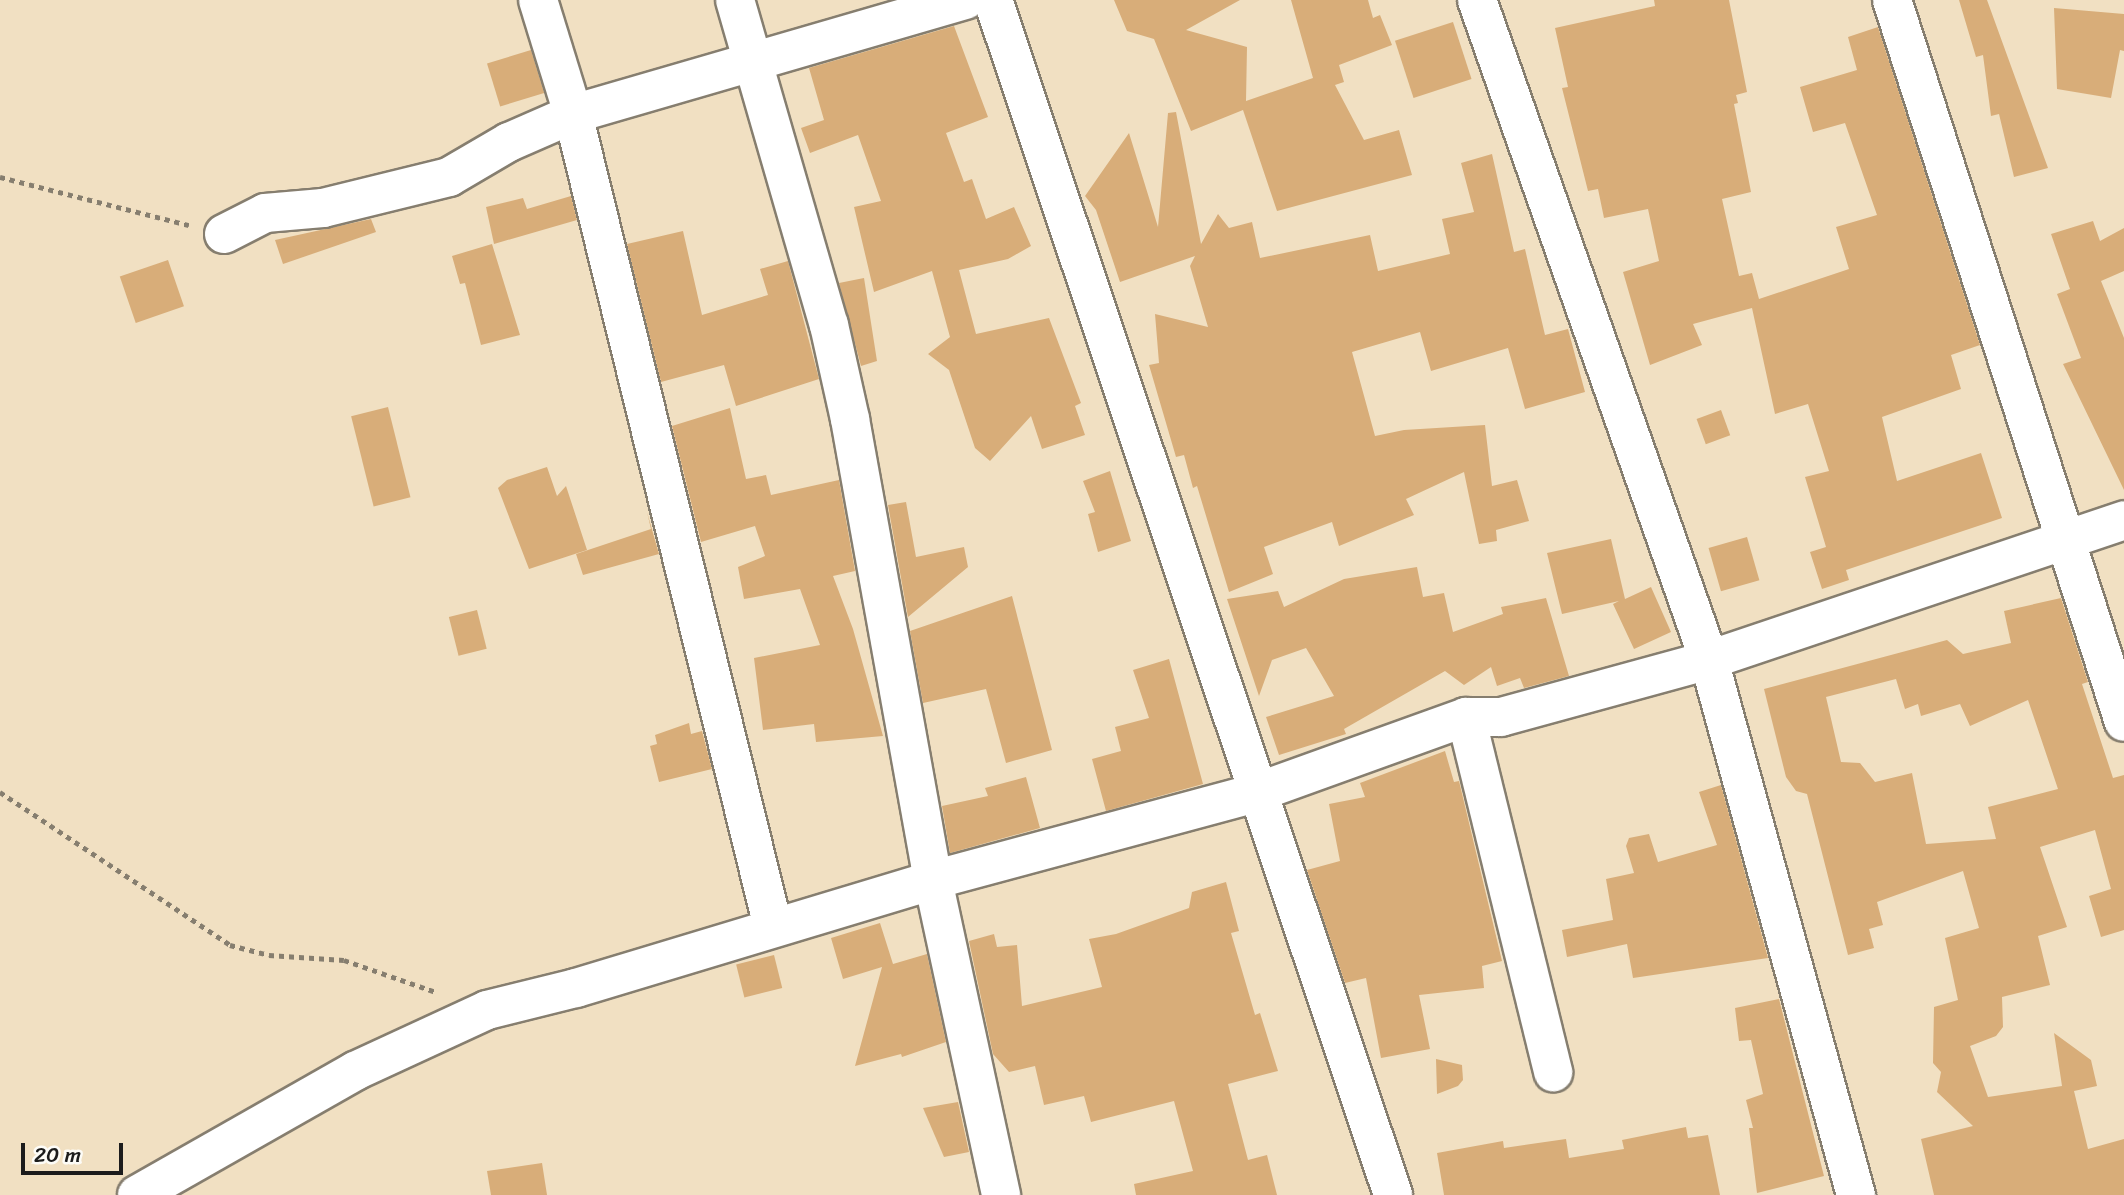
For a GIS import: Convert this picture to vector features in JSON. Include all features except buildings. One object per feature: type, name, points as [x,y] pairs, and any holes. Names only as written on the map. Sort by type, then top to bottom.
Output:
[{"type":"street","points":[[538,0],[573,114],[773,927]]},
{"type":"street","points":[[735,0],[841,379],[933,880],[1001,1195]]},
{"type":"street","points":[[224,234],[265,213],[323,208],[449,177],[509,142],[573,114],[751,65],[967,0]]},
{"type":"street","points":[[993,0],[1255,793],[1393,1195]]},
{"type":"street","points":[[1477,0],[1709,660],[1856,1195]]},
{"type":"street","points":[[1892,0],[2124,722]]},
{"type":"street","points":[[136,1195],[355,1071],[487,1010],[576,988],[933,880],[1255,793],[1466,718],[1501,717],[1709,660],[2124,520]]},
{"type":"street","points":[[1466,718],[1553,1072]]},
{"type":"path","points":[[0,177],[224,234]]},
{"type":"path","points":[[0,792],[230,945],[269,955],[344,960],[487,1010]]}]
